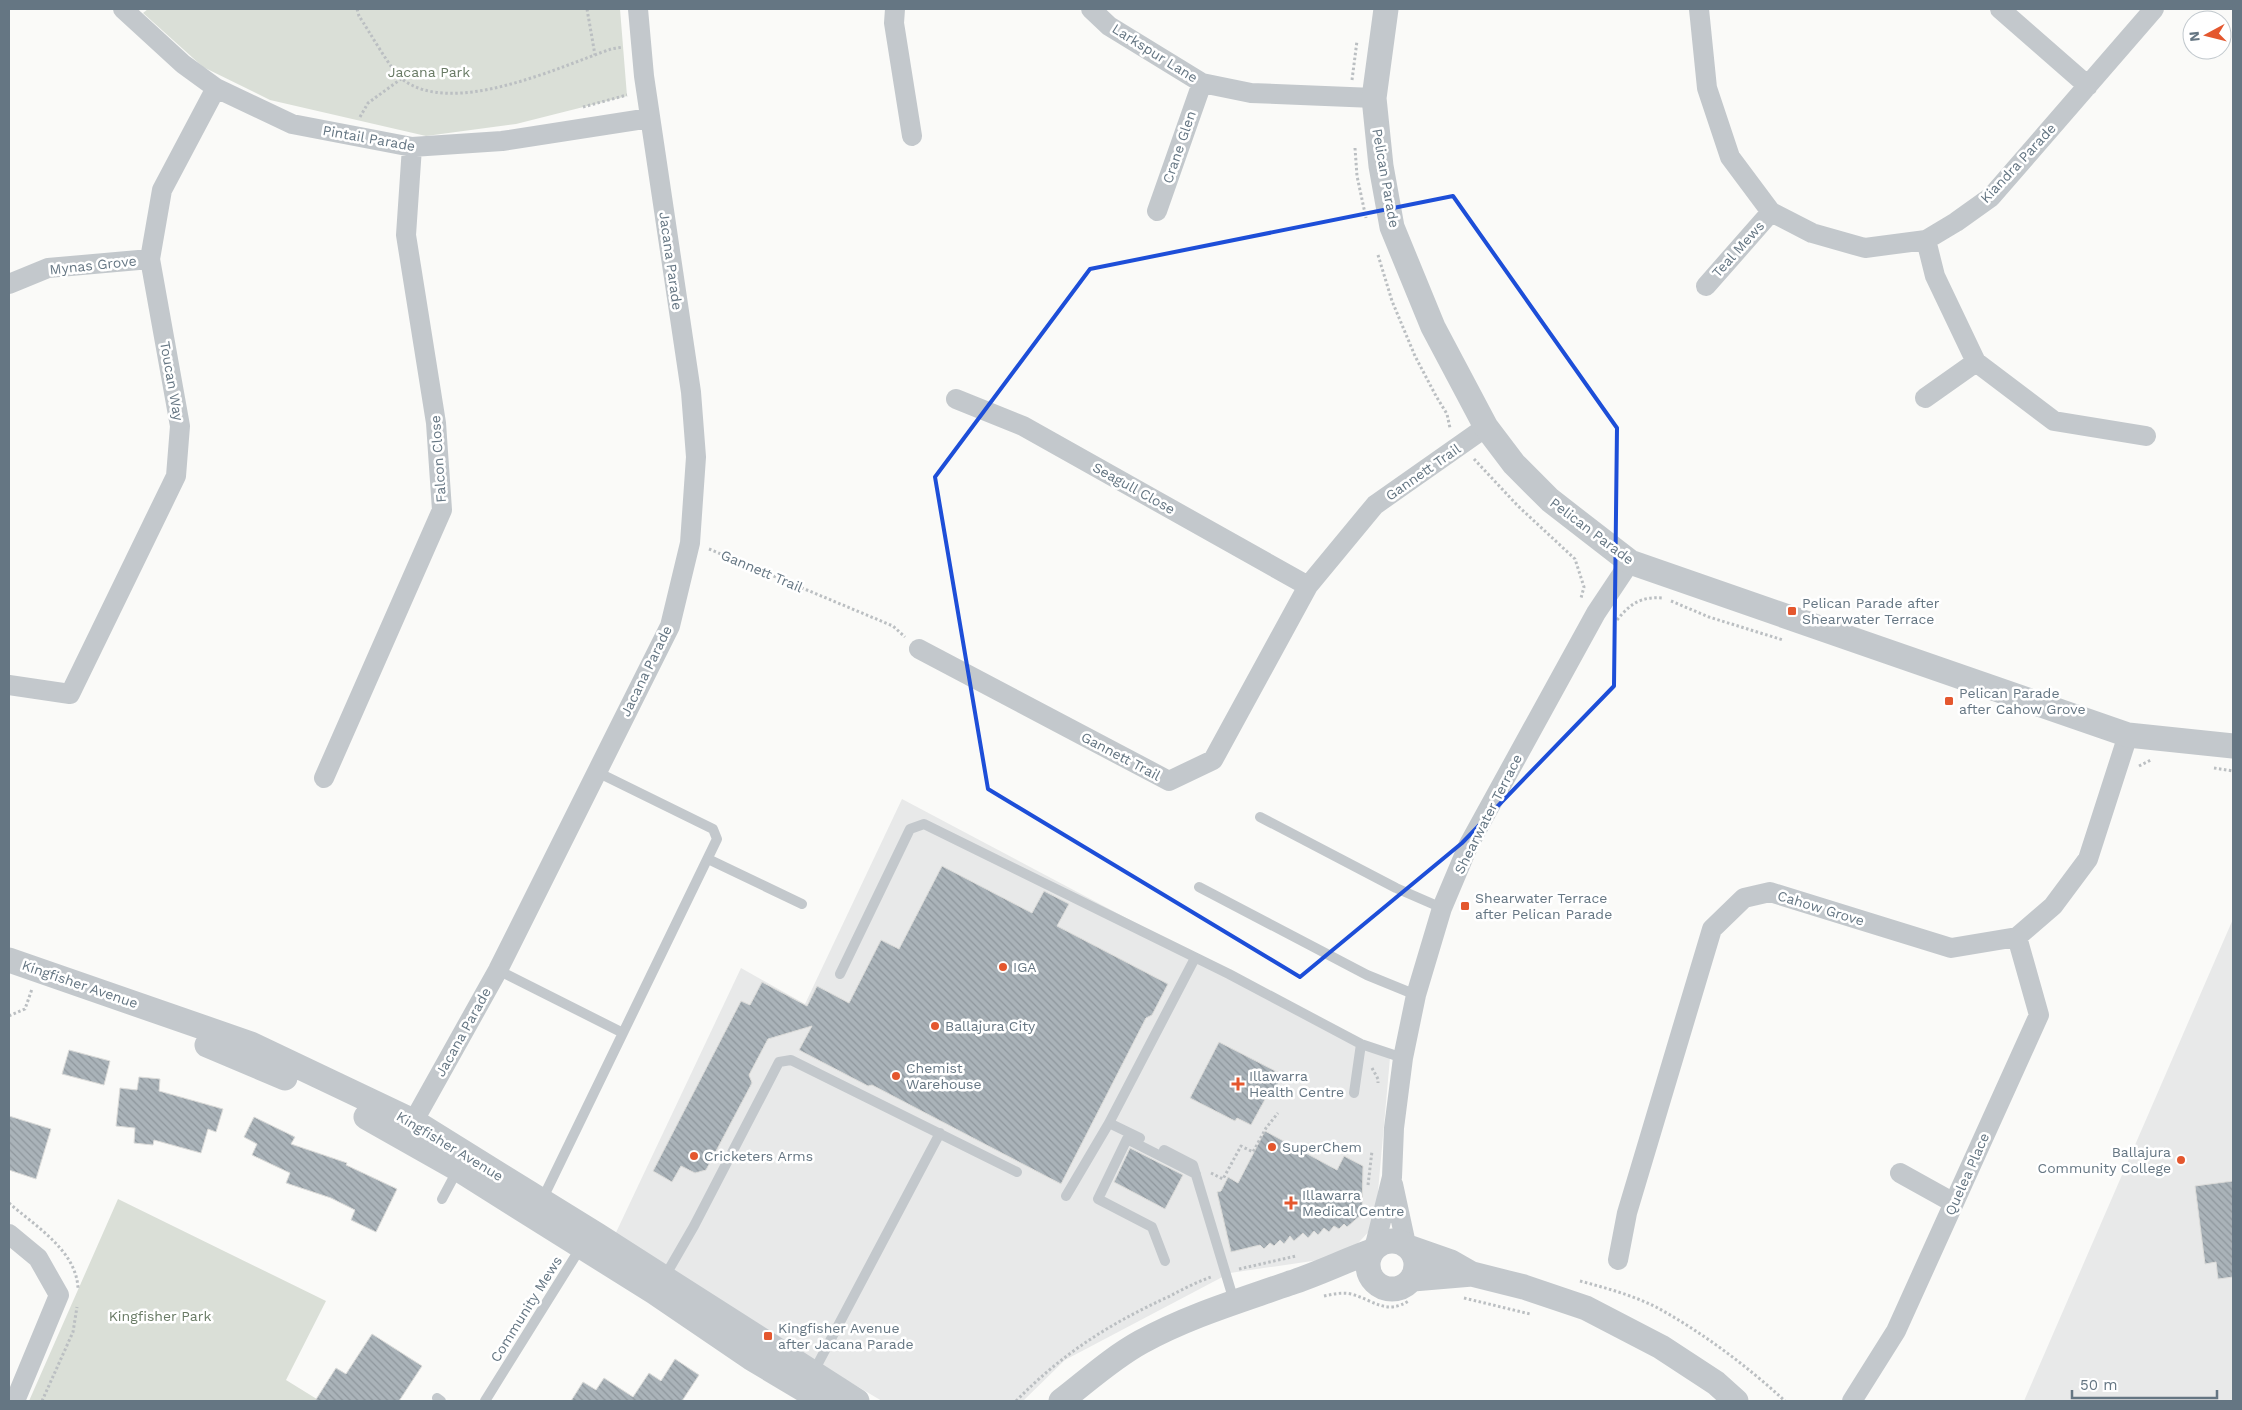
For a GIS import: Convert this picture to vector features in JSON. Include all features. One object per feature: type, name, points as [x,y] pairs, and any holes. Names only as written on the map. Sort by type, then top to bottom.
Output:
[{"type":"street","name":"Pintail Parade","points":[[123,9],[183,64],[216,88],[292,124],[412,147],[502,142],[650,118]]},
{"type":"street","name":"Jacana Parade","points":[[409,1129],[498,970],[670,626],[690,543],[696,457],[691,392],[644,76],[638,9]]},
{"type":"street","points":[[895,9],[894,23],[912,136]]},
{"type":"street","name":"Larkspur Lane","points":[[1090,9],[1109,26],[1202,83],[1251,92],[1374,98]]},
{"type":"street","name":"Pelican Parade","points":[[1386,9],[1374,98],[1392,227],[1432,327],[1486,427],[1514,464],[1550,500],[1630,562],[2128,735],[2233,746]]},
{"type":"street","name":"Kiandra Parade","points":[[1699,9],[1707,88],[1730,157],[1771,212],[1812,233],[1865,248],[1926,240],[1956,222],[1991,196],[2154,9]]},
{"type":"street","points":[[2000,9],[2088,86]]},
{"type":"street","name":"Crane Glen","points":[[1157,211],[1202,83]]},
{"type":"street","name":"Toucan Way","points":[[9,685],[70,694],[176,476],[180,426],[150,259],[162,190],[216,88]]},
{"type":"street","name":"Falcon Close","points":[[324,778],[442,510],[436,423],[406,235],[412,147]]},
{"type":"street","name":"Teal Mews","points":[[1706,286],[1771,212]]},
{"type":"street","points":[[1926,240],[1934,276],[1976,362],[2054,422],[2146,436]]},
{"type":"street","name":"Mynas Grove","points":[[9,284],[48,268],[150,259]]},
{"type":"street","points":[[1926,398],[1976,362]]},
{"type":"street","name":"Seagull Close","points":[[956,399],[1023,426],[1308,586]]},
{"type":"street","name":"Gannett Trail","points":[[918,649],[1169,781],[1213,760],[1308,586],[1375,505],[1486,427]]},
{"type":"street","name":"Shearwater Terrace","points":[[1373,1250],[1392,1177],[1394,1128],[1403,1058],[1416,995],[1442,908],[1469,844],[1596,614],[1630,562]]},
{"type":"street","name":"Cahow Grove","points":[[1618,1260],[1627,1213],[1712,929],[1744,898],[1770,892],[1951,948],[2017,936],[2053,906],[2088,859],[2128,735]]},
{"type":"street","name":"Quelea Place","points":[[1852,1401],[1896,1331],[2039,1015],[2017,936]]},
{"type":"street","name":"Kingfisher Avenue","points":[[9,960],[251,1044],[409,1129],[659,1285],[813,1387],[857,1401]]},
{"type":"street","name":"Kingfisher Avenue","points":[[9,976],[211,1047],[409,1129]]},
{"type":"street","points":[[1900,1173],[1954,1203]]},
{"type":"street","name":"Shearwater Terrace","points":[[1392,1177],[1408,1246]]},
{"type":"street","points":[[9,1234],[38,1258],[59,1295],[16,1401]]},
{"type":"street","points":[[1311,1288],[1384,1242],[1395,1240],[1451,1262],[1472,1274],[1524,1287],[1586,1308],[1660,1347],[1716,1383],[1736,1401]]},
{"type":"street","points":[[1408,1246],[1416,1258],[1412,1288]]},
{"type":"street","points":[[1373,1250],[1368,1264],[1371,1278],[1381,1287],[1395,1290],[1408,1284],[1412,1288]]},
{"type":"street","points":[[1412,1288],[1472,1274]]},
{"type":"street","points":[[1061,1401],[1139,1343],[1189,1319],[1234,1301],[1371,1278]]},
{"type":"lane","points":[[538,1209],[717,839],[713,829],[597,772]]},
{"type":"lane","points":[[1260,817],[1396,888],[1442,908]]},
{"type":"lane","points":[[840,974],[910,829],[924,824],[1195,958],[1360,1044],[1403,1058]]},
{"type":"lane","points":[[708,858],[802,904]]},
{"type":"lane","points":[[1199,887],[1367,975],[1416,995]]},
{"type":"lane","points":[[1066,1196],[1109,1123],[1195,958]]},
{"type":"lane","points":[[498,970],[623,1033]]},
{"type":"lane","points":[[1354,1093],[1360,1044]]},
{"type":"lane","points":[[659,1285],[694,1226],[779,1062],[791,1060],[1017,1172]]},
{"type":"lane","points":[[1109,1123],[1195,1169],[1234,1301]]},
{"type":"lane","points":[[813,1387],[940,1133]]},
{"type":"lane","points":[[1165,1261],[1152,1227],[1098,1199],[1127,1139],[1195,1169]]},
{"type":"lane","points":[[442,1199],[462,1162]]},
{"type":"lane","name":"Community Mews","points":[[485,1401],[586,1239]]},
{"type":"path","points":[[357,9],[359,16],[401,79],[419,89],[465,93],[517,83],[611,49],[640,44]]},
{"type":"path","points":[[587,9],[594,55]]},
{"type":"path","points":[[581,107],[627,96],[631,86],[630,78],[644,76]]},
{"type":"path","points":[[359,120],[368,103],[401,79]]},
{"type":"path","name":"Gannett Trail","points":[[690,543],[893,626],[918,649]]},
{"type":"path","points":[[1613,625],[1632,603],[1644,599],[1662,598],[1709,617],[1792,644]]},
{"type":"path","points":[[2134,771],[2154,759]]},
{"type":"path","points":[[2211,768],[2233,771]]},
{"type":"path","points":[[9,1016],[25,1009],[34,985]]},
{"type":"path","points":[[1195,1169],[1223,1179],[1241,1146],[1253,1152],[1266,1128],[1278,1113]]},
{"type":"path","points":[[1570,1278],[1626,1294],[1656,1307],[1698,1333],[1761,1378],[1785,1401]]},
{"type":"path","points":[[1311,1288],[1351,1294],[1387,1308],[1401,1306],[1412,1288]]},
{"type":"path","points":[[1463,1297],[1531,1314]]},
{"type":"highlighted area","points":[[1453,196],[1617,428],[1614,686],[1462,843],[1300,977],[988,789],[935,477],[1090,269]]},
{"type":"shaded area","points":[[902,799],[1390,1058],[1375,1225],[1346,1256],[1230,1273],[1065,1360],[1023,1401],[882,1401],[612,1241],[741,968],[805,1004]]},
{"type":"shaded area","name":"Ballajura Community College","points":[[2233,919],[2233,1401],[2024,1401]]},
{"type":"green space","name":"Jacana Park","points":[[148,9],[620,9],[627,96],[516,124],[426,136],[270,100],[203,67],[143,13]]},
{"type":"green space","name":"Kingfisher Park","points":[[118,1199],[326,1301],[286,1380],[320,1401],[29,1401]]},
{"type":"building","name":"Ballajura City","points":[[942,866],[1032,913],[1044,891],[1069,904],[1057,926],[1168,984],[1152,1015],[1146,1018],[1061,1184],[872,1085],[868,1086],[799,1050],[812,1026],[768,1039],[749,1075],[752,1083],[706,1170],[695,1173],[681,1166],[672,1182],[653,1171],[741,1001],[750,1005],[762,982],[807,1006],[817,986],[849,1003],[881,940],[899,949]]},
{"type":"building","name":"Illawarra Health Centre","points":[[1219,1042],[1283,1075],[1272,1096],[1268,1094],[1251,1125],[1237,1118],[1235,1121],[1190,1098]]},
{"type":"building","points":[[69,1050],[110,1061],[104,1085],[62,1074]]},
{"type":"building","points":[[139,1077],[160,1079],[159,1091],[223,1109],[216,1132],[208,1129],[201,1153],[154,1140],[153,1145],[134,1143],[135,1128],[116,1126],[120,1088],[137,1090]]},
{"type":"building","points":[[9,1116],[51,1129],[36,1179],[9,1170]]},
{"type":"building","points":[[254,1117],[295,1137],[291,1144],[347,1163],[346,1165],[397,1189],[376,1232],[351,1220],[355,1210],[331,1198],[286,1183],[290,1173],[252,1155],[257,1144],[244,1137]]},
{"type":"building","name":"Illawarra Medical Centre","points":[[1265,1131],[1337,1170],[1344,1156],[1363,1166],[1362,1214],[1347,1227],[1344,1224],[1339,1229],[1334,1226],[1329,1232],[1324,1228],[1318,1235],[1314,1231],[1308,1238],[1303,1233],[1294,1241],[1290,1236],[1284,1244],[1280,1240],[1274,1246],[1270,1243],[1264,1249],[1260,1245],[1231,1252],[1217,1192],[1221,1191],[1228,1177],[1238,1183]]},
{"type":"building","points":[[1130,1148],[1183,1175],[1165,1209],[1114,1182]]},
{"type":"building","points":[[2233,1181],[2233,1277],[2218,1279],[2216,1262],[2205,1264],[2195,1186]]},
{"type":"building","points":[[372,1334],[422,1366],[399,1401],[315,1401],[336,1368],[346,1374]]},
{"type":"building","points":[[675,1359],[699,1375],[682,1401],[571,1401],[583,1382],[596,1390],[604,1378],[633,1397],[649,1373],[661,1381]]},
{"type":"place","name":"Pelican Parade after Shearwater Terrace","points":[[1792,611]]},
{"type":"place","name":"Pelican Parade after Cahow Grove","points":[[1949,701]]},
{"type":"place","name":"Shearwater Terrace after Pelican Parade","points":[[1465,906]]},
{"type":"place","name":"IGA","points":[[1003,967]]},
{"type":"place","name":"Ballajura City","points":[[935,1026]]},
{"type":"place","name":"Chemist Warehouse","points":[[896,1076]]},
{"type":"place","name":"Illawarra Health Centre","points":[[1238,1084]]},
{"type":"place","name":"SuperChem","points":[[1272,1147]]},
{"type":"place","name":"Cricketers Arms","points":[[694,1156]]},
{"type":"place","name":"Ballajura Community College","points":[[2181,1160]]},
{"type":"place","name":"Illawarra Medical Centre","points":[[1291,1203]]},
{"type":"place","name":"Kingfisher Avenue after Jacana Parade","points":[[768,1336]]}]
